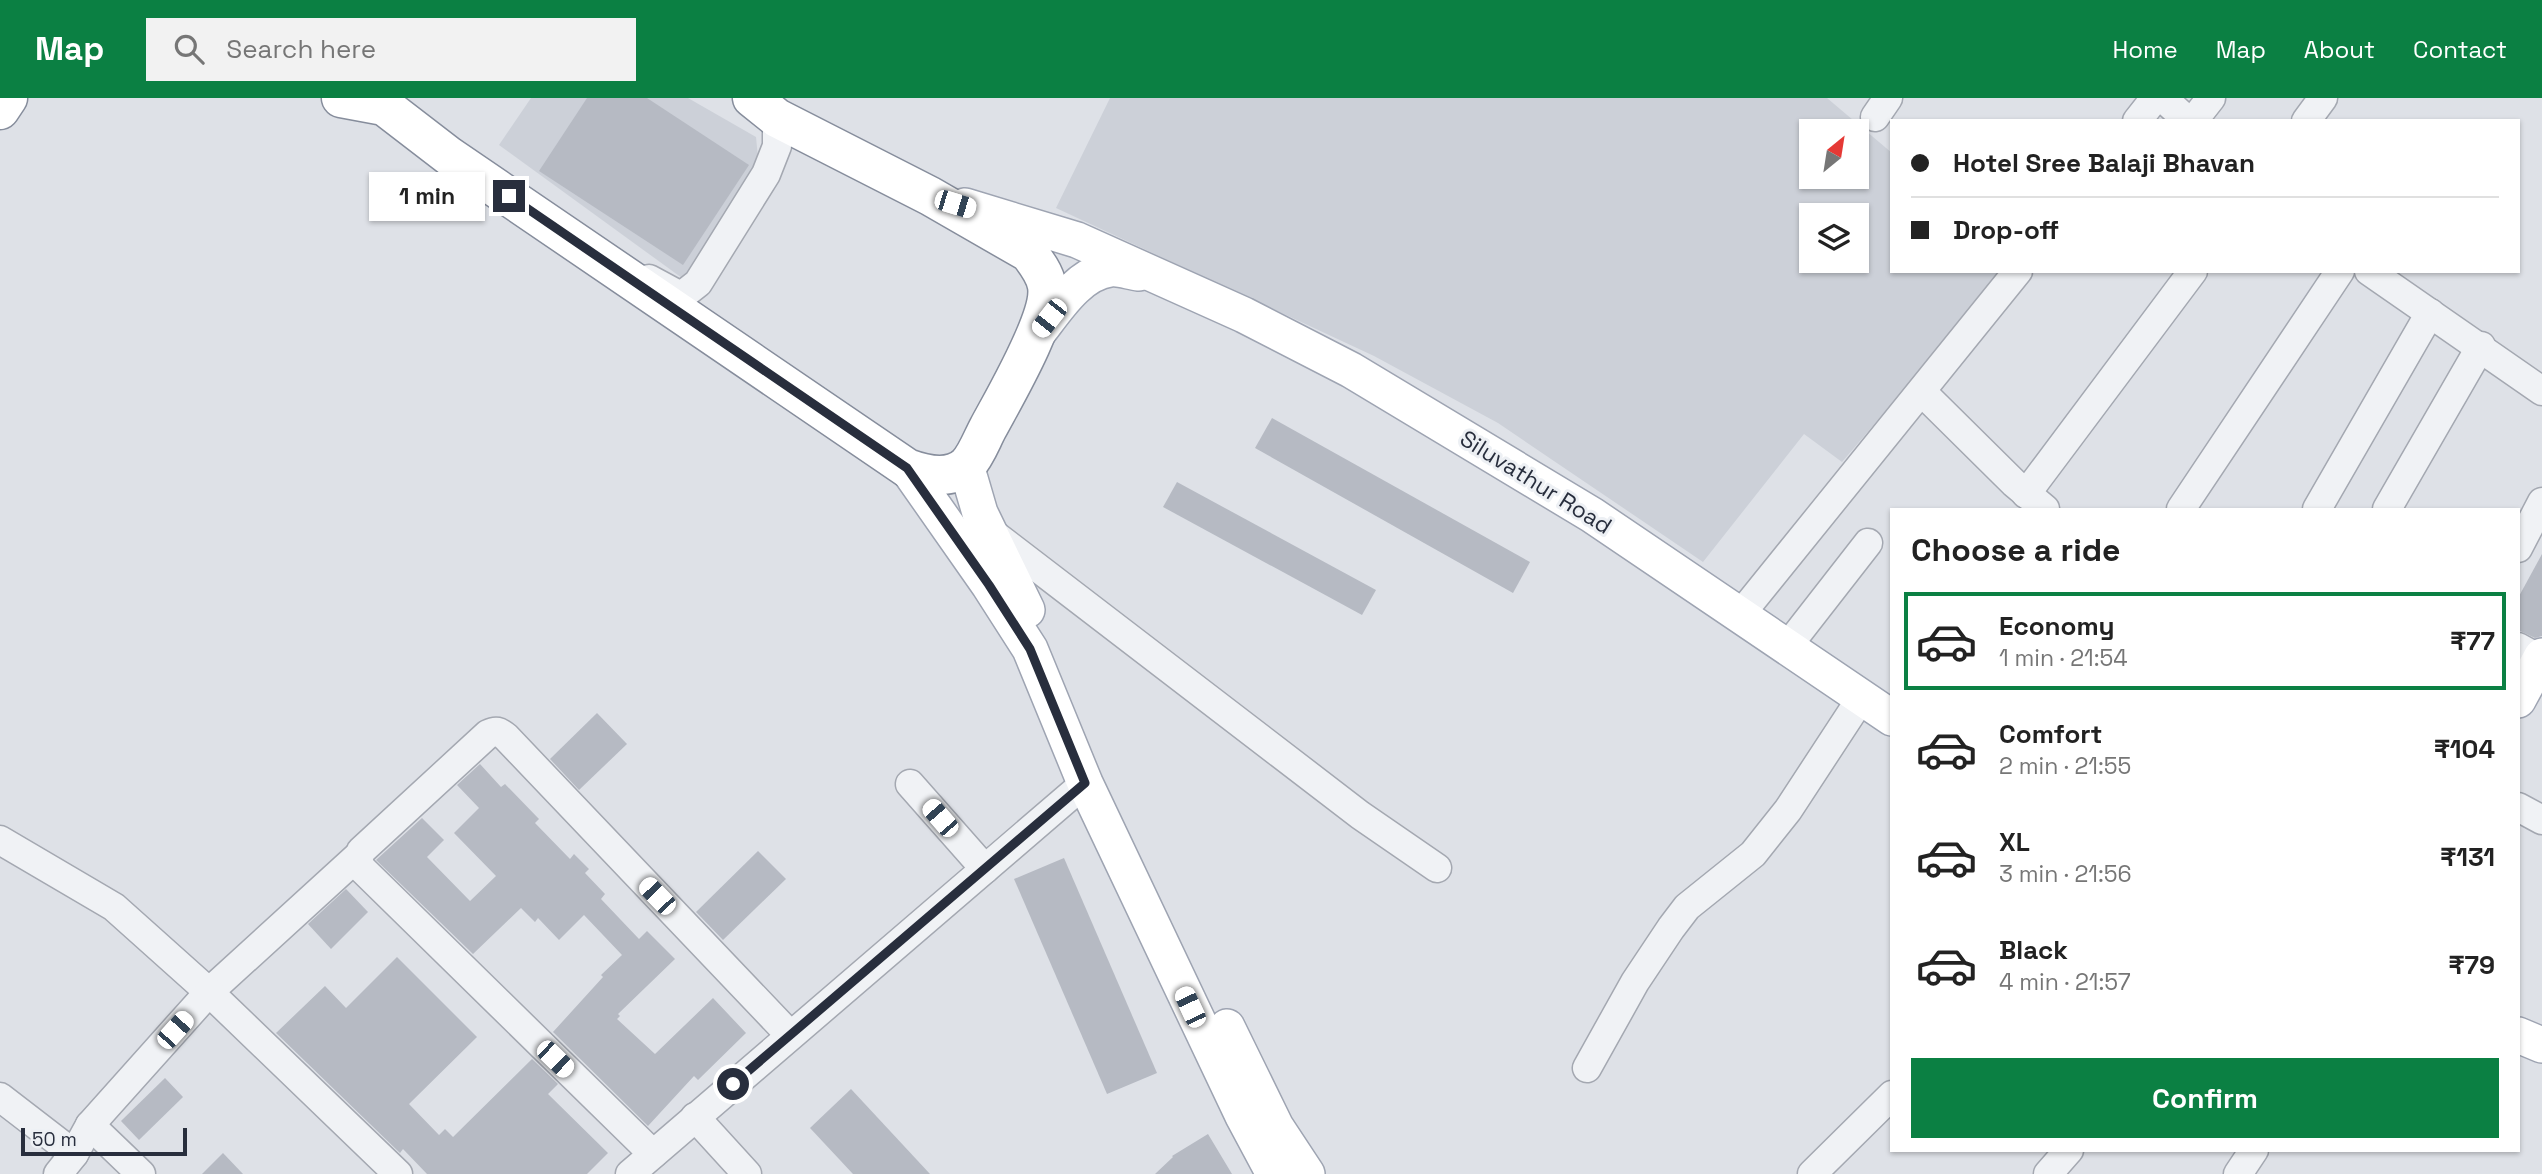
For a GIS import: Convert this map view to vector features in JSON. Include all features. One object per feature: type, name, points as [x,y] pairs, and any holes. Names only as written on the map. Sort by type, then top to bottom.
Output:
[{"type":"highway","points":[[0,110],[8,98]]},
{"type":"highway","points":[[341,98],[383,102],[449,156],[907,468],[929,476],[946,475],[966,466],[1024,362],[1044,309],[1047,286],[1037,264],[1029,253],[930,196],[764,108]]},
{"type":"main road","name":"Siluvathur Road","points":[[930,196],[1077,240],[1244,315],[1352,370],[1592,515],[1890,717]]},
{"type":"main road","name":"Siluvathur Road","points":[[1032,340],[1067,297],[1091,274],[1113,268],[1163,278]]},
{"type":"main road","points":[[966,466],[980,513],[1225,1050],[1274,1174]]},
{"type":"main road","points":[[907,468],[1030,649],[1085,783],[1225,1050],[1307,1174]]},
{"type":"main road","points":[[2520,694],[2533,654]]},
{"type":"main road","points":[[2520,1036],[2542,1045]]},
{"type":"street","points":[[2139,119],[2155,98]]},
{"type":"street","points":[[2163,98],[2189,119]]},
{"type":"street","points":[[2193,119],[2211,98]]},
{"type":"street","points":[[2307,119],[2323,98]]},
{"type":"street","points":[[549,223],[586,238],[664,288],[684,294],[698,283],[766,174],[777,146],[764,108]]},
{"type":"street","points":[[1740,615],[2016,273]]},
{"type":"street","points":[[1922,392],[2035,502],[2192,273]]},
{"type":"street","points":[[2182,508],[2339,273]]},
{"type":"street","points":[[2372,273],[2542,391]]},
{"type":"street","points":[[2317,508],[2430,313]]},
{"type":"street","points":[[2388,508],[2480,346]]},
{"type":"street","points":[[2520,544],[2542,502]]},
{"type":"street","points":[[989,531],[1349,806],[1437,868]]},
{"type":"street","points":[[1787,647],[1868,543]]},
{"type":"street","points":[[1587,1069],[1635,982],[1671,928],[1687,908],[1753,854],[1788,810],[1862,697]]},
{"type":"street","points":[[0,1097],[66,1164],[90,1125],[209,992],[494,731],[500,732],[790,1035]]},
{"type":"street","points":[[629,1174],[1085,783]]},
{"type":"street","points":[[910,784],[985,869]]},
{"type":"street","points":[[2520,808],[2542,820]]},
{"type":"street","points":[[0,840],[114,907],[209,992],[398,1174]]},
{"type":"street","points":[[357,857],[361,871],[653,1154]]},
{"type":"street","points":[[1812,1174],[1890,1097]]},
{"type":"street","points":[[695,1117],[747,1174]]},
{"type":"street","points":[[90,1125],[141,1174]]},
{"type":"street","points":[[2048,1174],[2067,1152]]},
{"type":"street","points":[[2238,1174],[2253,1152]]},
{"type":"shaded area","points":[[531,98],[688,98],[756,137],[758,158],[695,270],[682,278],[499,145]]},
{"type":"shaded area","points":[[1110,98],[1827,98],[1852,119],[1799,119],[1799,189],[1869,189],[1869,134],[1890,151],[1890,273],[2003,273],[1842,462],[1804,434],[1703,562],[1498,423],[1374,356],[1056,208]]},
{"type":"building","points":[[587,98],[647,98],[749,165],[683,265],[539,171]]},
{"type":"building","points":[[1272,418],[1530,562],[1513,593],[1255,448]]},
{"type":"building","points":[[1177,482],[1376,590],[1362,615],[1163,507]]},
{"type":"building","points":[[2542,554],[2542,636],[2535,638],[2520,631],[2520,594]]},
{"type":"building","points":[[597,713],[627,744],[579,790],[550,759]]},
{"type":"building","points":[[480,764],[501,787],[505,784],[539,819],[535,823],[570,859],[574,854],[589,869],[585,873],[605,894],[601,899],[639,939],[647,931],[675,959],[618,1014],[620,1016],[617,1019],[655,1054],[713,998],[746,1033],[698,1080],[694,1076],[648,1126],[553,1032],[603,977],[601,975],[622,955],[584,915],[559,940],[538,918],[535,922],[521,908],[473,954],[376,860],[422,818],[444,840],[427,857],[470,901],[496,876],[454,833],[479,808],[457,785]]},
{"type":"building","points":[[758,851],[786,879],[723,940],[696,912]]},
{"type":"building","points":[[1064,858],[1157,1073],[1107,1094],[1014,879]]},
{"type":"building","points":[[346,889],[368,912],[331,949],[308,924]]},
{"type":"building","points":[[397,957],[477,1037],[409,1104],[439,1135],[445,1129],[453,1137],[532,1059],[558,1084],[548,1094],[608,1153],[587,1174],[427,1174],[403,1149],[400,1153],[276,1033],[325,986],[346,1008]]},
{"type":"building","points":[[165,1078],[183,1097],[139,1140],[121,1121]]},
{"type":"building","points":[[851,1089],[930,1174],[853,1174],[810,1128]]},
{"type":"building","points":[[1208,1134],[1232,1174],[1155,1174],[1172,1156]]},
{"type":"building","points":[[223,1153],[243,1174],[202,1174]]},
{"type":"route","points":[[509,196],[907,468],[1030,649],[1085,783],[733,1084]]}]
